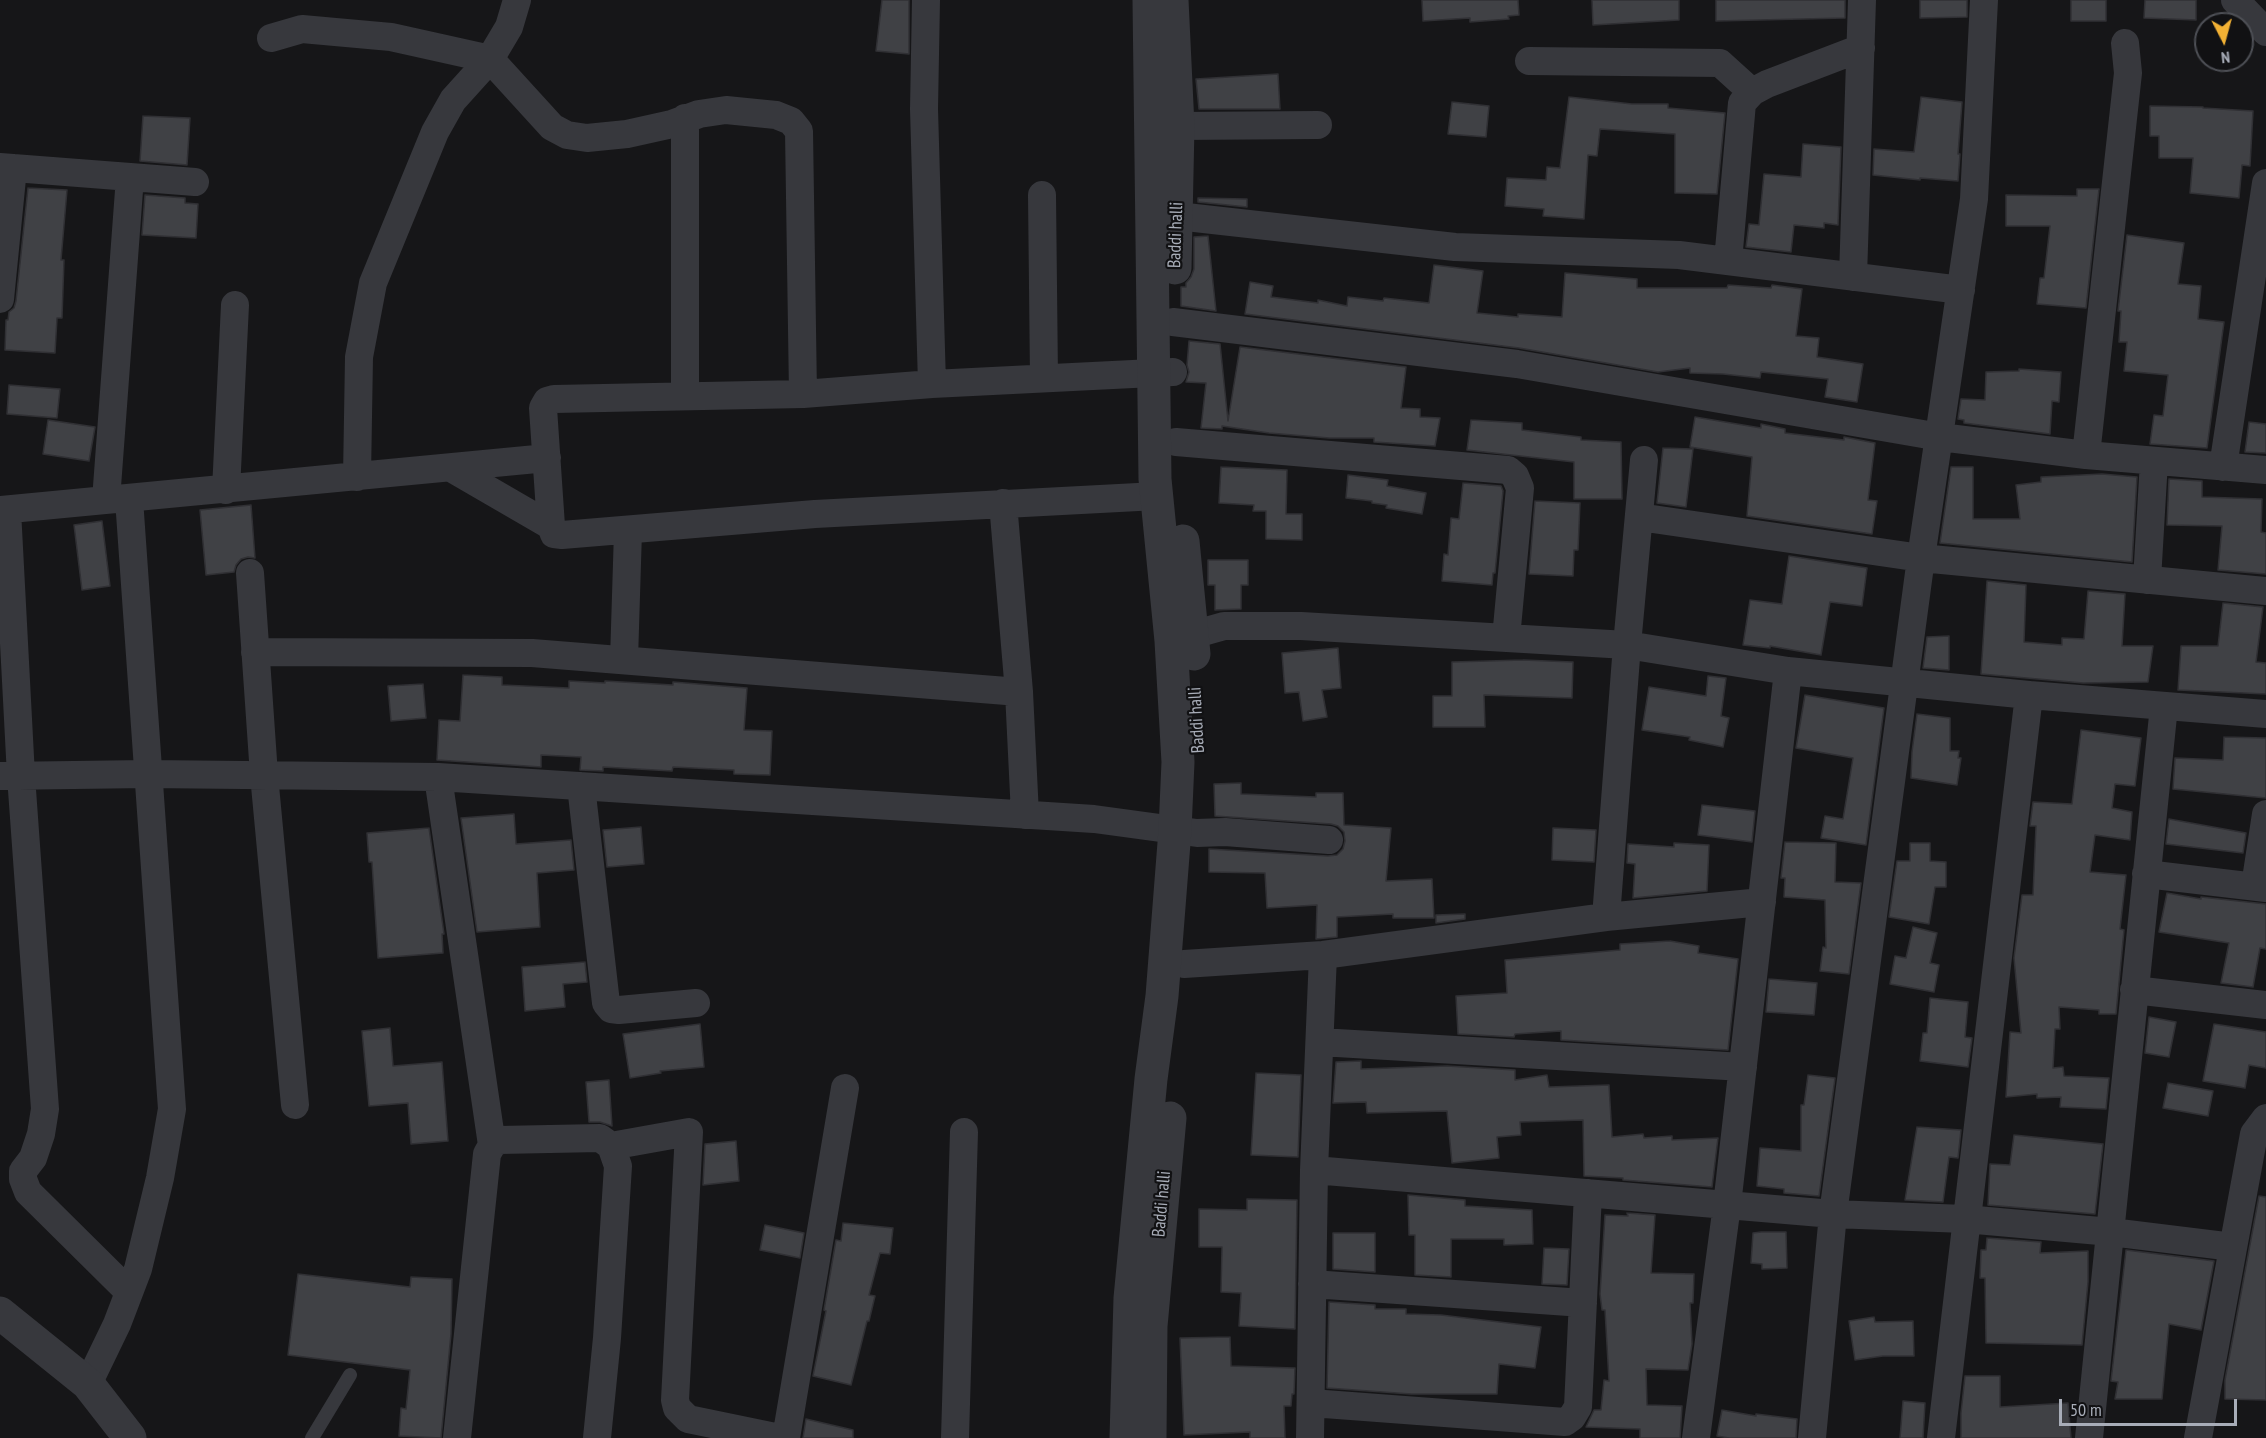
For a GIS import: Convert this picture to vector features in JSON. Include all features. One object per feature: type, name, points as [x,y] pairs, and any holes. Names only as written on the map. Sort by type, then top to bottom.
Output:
[{"type":"street","points":[[357,477],[359,357],[374,284],[435,132],[453,100],[490,59],[509,27],[517,0]]},
{"type":"street","points":[[926,0],[924,109],[932,384]]},
{"type":"street","points":[[1149,0],[1164,372],[1157,496],[1182,638],[1224,626],[1301,626],[1627,645],[1788,671],[2029,695],[2266,714]]},
{"type":"street","name":"Baddi halli","points":[[1150,1438],[1151,1326],[1184,964],[1186,831],[1199,759],[1182,638],[1176,442],[1164,372],[1173,322],[1177,216],[1178,126],[1172,0]]},
{"type":"street","points":[[1853,277],[1862,0]]},
{"type":"street","points":[[1812,1438],[1833,1214],[1921,558],[1974,199],[1984,0]]},
{"type":"street","points":[[2235,0],[2266,32]]},
{"type":"street","points":[[271,38],[302,29],[391,37],[490,59],[552,127],[567,135],[587,138],[627,134],[672,124],[685,118],[726,110],[757,111],[791,121],[799,131],[803,394]]},
{"type":"street","points":[[2086,455],[2128,73],[2125,43]]},
{"type":"street","points":[[1728,261],[1742,103],[1752,92],[1767,84],[1861,48]]},
{"type":"street","points":[[1528,61],[1720,63],[1752,92]]},
{"type":"street","points":[[685,118],[685,396]]},
{"type":"street","points":[[1178,126],[1317,125]]},
{"type":"street","points":[[0,299],[7,167],[195,182]]},
{"type":"street","points":[[88,1384],[117,1324],[138,1269],[160,1178],[172,1109],[147,774],[118,500],[130,177]]},
{"type":"street","points":[[2223,466],[2266,183]]},
{"type":"street","points":[[1042,195],[1044,378]]},
{"type":"street","points":[[1177,216],[1455,247],[1679,255],[1961,290]]},
{"type":"street","points":[[226,490],[235,305]]},
{"type":"street","points":[[1173,322],[1517,364],[1940,437],[2086,455],[2266,470]]},
{"type":"street","points":[[1157,496],[815,514],[562,536],[554,534],[551,526],[543,408],[547,401],[555,399],[803,394],[932,384],[1164,372]]},
{"type":"street","points":[[1176,442],[1508,470],[1515,476],[1520,488],[1506,638]]},
{"type":"street","points":[[129,1292],[25,1187],[23,1171],[33,1158],[41,1134],[45,1109],[10,776],[4,510],[547,458]]},
{"type":"street","points":[[1606,917],[1644,460]]},
{"type":"street","points":[[2146,579],[2154,461]]},
{"type":"street","points":[[451,468],[551,526]]},
{"type":"street","points":[[1003,503],[1019,692],[1025,815]]},
{"type":"street","points":[[1639,517],[1921,558],[2266,591]]},
{"type":"street","points":[[624,660],[628,531]]},
{"type":"street","points":[[250,573],[264,775],[295,1105]]},
{"type":"street","points":[[255,652],[532,653],[1019,692]]},
{"type":"street","points":[[1696,1438],[1727,1205],[1788,671]]},
{"type":"street","points":[[1941,1438],[1965,1219],[2029,695]]},
{"type":"street","points":[[2088,1438],[2164,706]]},
{"type":"street","points":[[10,776],[147,774],[438,777],[1094,819],[1186,831],[1329,840]]},
{"type":"street","points":[[438,777],[492,1145]]},
{"type":"street","points":[[580,786],[606,1003],[611,1009],[619,1010],[696,1003]]},
{"type":"street","points":[[2146,874],[2261,887],[2266,814]]},
{"type":"street","points":[[1126,1438],[1130,1298],[1151,1079],[1186,831]]},
{"type":"street","points":[[1184,964],[1323,955],[1606,917],[1762,902]]},
{"type":"street","points":[[1310,1438],[1314,1170],[1323,955]]},
{"type":"street","points":[[2134,990],[2266,1005]]},
{"type":"street","points":[[1320,1042],[1743,1067]]},
{"type":"street","points":[[786,1438],[845,1088]]},
{"type":"street","points":[[2198,1438],[2254,1134],[2266,1118]]},
{"type":"street","points":[[610,1146],[689,1132],[675,1400],[681,1414],[688,1419],[738,1433],[780,1438]]},
{"type":"street","points":[[955,1438],[964,1132]]},
{"type":"street","points":[[457,1438],[487,1154],[492,1145],[500,1140],[600,1138],[610,1146],[618,1166],[607,1338],[597,1438]]},
{"type":"street","points":[[1314,1170],[1833,1214],[1965,1219],[2111,1232],[2233,1247]]},
{"type":"street","points":[[1311,1403],[1433,1425],[1565,1422],[1572,1417],[1578,1407],[1588,1193]]},
{"type":"street","points":[[1312,1284],[1583,1303]]},
{"type":"street","points":[[0,1313],[88,1384],[130,1438]]},
{"type":"lane","points":[[312,1438],[350,1375]]},
{"type":"building","points":[[882,0],[909,0],[909,54],[876,51]]},
{"type":"building","points":[[1422,0],[1518,0],[1519,15],[1508,16],[1509,19],[1470,22],[1470,18],[1423,21]]},
{"type":"building","points":[[1592,0],[1679,0],[1679,20],[1593,25]]},
{"type":"building","points":[[1716,0],[1845,0],[1845,18],[1716,21]]},
{"type":"building","points":[[1920,0],[1967,0],[1967,17],[1920,18]]},
{"type":"building","points":[[2071,0],[2106,0],[2106,21],[2071,21]]},
{"type":"building","points":[[2145,0],[2196,0],[2194,20],[2144,18]]},
{"type":"building","points":[[1278,74],[1280,109],[1199,109],[1196,79]]},
{"type":"building","points":[[1569,97],[1632,104],[1668,104],[1668,108],[1725,113],[1717,194],[1675,193],[1675,134],[1600,129],[1597,156],[1588,155],[1584,219],[1543,216],[1544,209],[1505,206],[1507,178],[1546,180],[1547,167],[1560,168]]},
{"type":"building","points":[[1921,97],[1962,102],[1958,181],[1873,175],[1874,149],[1914,152]]},
{"type":"building","points":[[1452,102],[1489,106],[1486,137],[1448,134]]},
{"type":"building","points":[[2150,106],[2253,111],[2250,166],[2242,165],[2239,198],[2190,193],[2193,158],[2159,158],[2159,136],[2150,136]]},
{"type":"building","points":[[143,116],[190,118],[187,165],[140,161]]},
{"type":"building","points":[[1803,144],[1841,147],[1838,225],[1824,223],[1824,228],[1794,225],[1791,252],[1746,247],[1749,224],[1759,225],[1764,174],[1801,177]]},
{"type":"building","points":[[28,188],[67,190],[61,260],[64,260],[62,318],[57,318],[55,353],[5,350],[6,320],[16,301]]},
{"type":"building","points":[[2077,189],[2099,189],[2086,308],[2037,304],[2040,278],[2044,278],[2050,226],[2006,226],[2006,195],[2077,196]]},
{"type":"building","points":[[145,195],[185,198],[185,203],[198,204],[196,238],[142,235]]},
{"type":"building","points":[[1198,198],[1247,199],[1247,207],[1198,202]]},
{"type":"building","points":[[2127,235],[2184,243],[2178,284],[2201,286],[2198,319],[2224,322],[2207,448],[2150,444],[2154,415],[2163,416],[2168,375],[2124,371],[2127,342],[2119,342],[2121,311],[2118,311]]},
{"type":"building","points":[[1208,236],[1216,311],[1181,306],[1181,287],[1186,287],[1194,269],[1194,237]]},
{"type":"building","points":[[1434,265],[1483,271],[1477,313],[1518,317],[1518,314],[1562,317],[1565,273],[1637,279],[1637,288],[1727,288],[1728,285],[1771,288],[1772,285],[1802,289],[1796,336],[1819,338],[1817,357],[1863,364],[1857,402],[1825,397],[1828,379],[1761,372],[1760,378],[1690,373],[1690,368],[1658,372],[1519,348],[1245,314],[1250,282],[1273,286],[1271,297],[1318,303],[1318,300],[1347,306],[1348,297],[1429,303]]},
{"type":"building","points":[[1189,341],[1220,344],[1228,421],[1240,347],[1406,367],[1401,408],[1420,409],[1420,417],[1440,418],[1435,446],[1374,442],[1374,438],[1329,438],[1269,433],[1222,426],[1222,429],[1201,428],[1206,383],[1186,382],[1189,372],[1187,365]]},
{"type":"building","points":[[2019,369],[2061,372],[2059,402],[2052,401],[2050,434],[1964,423],[1964,420],[1958,419],[1961,399],[1985,400],[1986,372],[2019,371]]},
{"type":"building","points":[[9,385],[60,389],[57,418],[7,414]]},
{"type":"building","points":[[1695,417],[1761,428],[1761,424],[1785,429],[1785,433],[1844,440],[1844,437],[1875,443],[1868,500],[1877,501],[1872,534],[1747,516],[1752,457],[1690,447]]},
{"type":"building","points":[[48,420],[95,427],[89,461],[43,454]]},
{"type":"building","points":[[1471,420],[1522,423],[1522,430],[1581,437],[1581,440],[1621,442],[1622,499],[1574,499],[1574,462],[1467,450]]},
{"type":"building","points":[[2249,422],[2266,424],[2266,453],[2245,452]]},
{"type":"building","points":[[1663,448],[1693,449],[1686,507],[1657,503]]},
{"type":"building","points":[[1221,467],[1287,470],[1286,514],[1302,514],[1302,540],[1266,539],[1266,511],[1253,511],[1254,505],[1219,503]]},
{"type":"building","points":[[1951,467],[1973,467],[1973,519],[2020,519],[2016,485],[2041,482],[2041,477],[2102,474],[2137,477],[2132,562],[1940,543]]},
{"type":"building","points":[[1348,475],[1388,480],[1387,486],[1426,493],[1422,514],[1386,508],[1387,505],[1372,503],[1372,501],[1346,498]]},
{"type":"building","points":[[2169,479],[2202,481],[2202,497],[2262,499],[2261,532],[2266,533],[2266,574],[2218,570],[2222,526],[2167,525]]},
{"type":"building","points":[[1463,483],[1501,486],[1503,491],[1492,585],[1442,581],[1444,554],[1448,555],[1451,518],[1459,519]]},
{"type":"building","points":[[1535,501],[1580,503],[1578,550],[1574,550],[1573,576],[1529,574]]},
{"type":"building","points":[[251,505],[255,558],[241,559],[234,572],[206,575],[200,510]]},
{"type":"building","points":[[102,521],[110,586],[82,590],[74,525]]},
{"type":"building","points":[[1789,556],[1867,568],[1862,606],[1830,602],[1821,655],[1770,646],[1770,648],[1743,645],[1750,600],[1782,604]]},
{"type":"building","points":[[1208,560],[1248,560],[1248,585],[1241,585],[1241,609],[1215,610],[1215,585],[1208,585]]},
{"type":"building","points":[[1987,581],[2026,585],[2024,642],[2062,645],[2062,638],[2084,639],[2088,591],[2125,594],[2122,646],[2153,646],[2148,682],[2083,683],[1981,674]]},
{"type":"building","points":[[2223,603],[2263,607],[2256,662],[2266,663],[2266,694],[2178,690],[2181,646],[2218,646]]},
{"type":"building","points":[[1949,636],[1949,670],[1923,668],[1927,637]]},
{"type":"building","points":[[1338,648],[1341,688],[1322,690],[1327,717],[1303,721],[1299,692],[1285,693],[1282,653]]},
{"type":"building","points":[[1523,660],[1573,662],[1572,698],[1484,695],[1485,727],[1433,727],[1433,696],[1452,696],[1452,662]]},
{"type":"building","points":[[463,675],[502,677],[502,685],[569,688],[569,681],[605,683],[605,681],[673,685],[673,682],[747,688],[744,730],[772,731],[770,775],[734,774],[734,770],[673,767],[672,771],[603,767],[603,771],[580,770],[581,757],[541,755],[541,767],[437,760],[439,720],[460,721]]},
{"type":"building","points":[[1708,676],[1726,678],[1721,716],[1729,718],[1723,747],[1689,740],[1690,737],[1642,730],[1649,687],[1706,696]]},
{"type":"building","points":[[423,684],[426,718],[391,721],[388,686]]},
{"type":"building","points":[[1805,695],[1884,708],[1866,845],[1821,838],[1825,816],[1843,819],[1853,758],[1796,748]]},
{"type":"building","points":[[1917,714],[1950,718],[1950,751],[1959,751],[1958,758],[1961,758],[1957,785],[1911,778]]},
{"type":"building","points":[[2081,730],[2141,738],[2135,786],[2115,784],[2112,808],[2132,812],[2130,840],[2095,835],[2090,872],[2126,875],[2120,929],[2124,930],[2116,1014],[2099,1014],[2099,1010],[2059,1007],[2060,1029],[2055,1029],[2053,1068],[2063,1067],[2064,1076],[2109,1078],[2106,1109],[2060,1107],[2061,1097],[2037,1098],[2037,1094],[2006,1097],[2010,1032],[2021,1033],[2014,958],[2022,895],[2033,895],[2036,826],[2030,826],[2033,802],[2072,804]]},
{"type":"building","points":[[2224,737],[2266,738],[2266,798],[2173,789],[2175,758],[2223,760]]},
{"type":"building","points":[[1241,783],[1241,794],[1316,797],[1316,793],[1343,793],[1344,825],[1391,828],[1386,881],[1432,879],[1434,918],[1393,918],[1393,914],[1337,917],[1337,937],[1316,939],[1317,905],[1267,908],[1265,873],[1209,872],[1209,849],[1328,856],[1337,855],[1343,849],[1344,832],[1338,826],[1331,824],[1215,816],[1214,784]]},
{"type":"building","points":[[1702,805],[1755,811],[1752,842],[1698,835]]},
{"type":"building","points":[[514,814],[516,844],[571,840],[574,870],[537,873],[540,927],[477,932],[461,818]]},
{"type":"building","points":[[2169,819],[2246,833],[2243,853],[2166,844]]},
{"type":"building","points":[[641,827],[644,864],[607,867],[603,830]]},
{"type":"building","points":[[429,828],[444,934],[442,934],[443,953],[378,958],[372,862],[369,862],[367,833]]},
{"type":"building","points":[[1553,828],[1596,830],[1594,862],[1552,860]]},
{"type":"building","points":[[1785,842],[1836,843],[1835,882],[1861,883],[1849,974],[1820,971],[1823,947],[1826,948],[1825,900],[1784,897],[1785,878],[1781,878]]},
{"type":"building","points":[[1674,843],[1709,845],[1707,891],[1633,898],[1635,864],[1627,863],[1628,844],[1674,847]]},
{"type":"building","points":[[1910,843],[1930,843],[1930,861],[1946,862],[1946,887],[1935,887],[1929,924],[1889,917],[1897,861],[1910,861]]},
{"type":"building","points":[[2167,893],[2201,899],[2201,897],[2266,904],[2266,949],[2260,948],[2253,987],[2221,983],[2229,943],[2159,932]]},
{"type":"building","points":[[1465,914],[1465,919],[1436,923],[1436,915]]},
{"type":"building","points":[[1913,927],[1937,933],[1930,963],[1939,965],[1934,992],[1890,984],[1895,956],[1906,958]]},
{"type":"building","points":[[1670,941],[1699,946],[1698,953],[1738,959],[1728,1050],[1561,1040],[1561,1031],[1515,1034],[1514,1037],[1458,1034],[1456,996],[1507,993],[1505,960],[1620,950],[1620,944]]},
{"type":"building","points":[[585,962],[587,982],[563,984],[565,1007],[525,1011],[522,967]]},
{"type":"building","points":[[1769,979],[1817,983],[1814,1015],[1766,1012]]},
{"type":"building","points":[[1930,998],[1968,1002],[1965,1037],[1972,1038],[1968,1067],[1920,1061],[1923,1033],[1927,1033]]},
{"type":"building","points":[[2149,1017],[2176,1022],[2169,1057],[2145,1053]]},
{"type":"building","points":[[700,1024],[704,1067],[660,1071],[661,1073],[630,1078],[623,1034]]},
{"type":"building","points":[[2214,1024],[2266,1032],[2266,1068],[2249,1065],[2245,1088],[2203,1081]]},
{"type":"building","points":[[390,1028],[393,1066],[442,1062],[448,1141],[411,1144],[408,1103],[369,1106],[362,1031]]},
{"type":"building","points":[[1361,1061],[1361,1069],[1447,1066],[1515,1070],[1515,1080],[1547,1075],[1549,1087],[1609,1085],[1612,1137],[1643,1134],[1644,1138],[1672,1136],[1672,1140],[1718,1138],[1712,1187],[1584,1176],[1583,1120],[1520,1122],[1521,1135],[1497,1137],[1499,1158],[1452,1163],[1447,1111],[1367,1113],[1366,1102],[1333,1103],[1336,1062]]},
{"type":"building","points":[[1256,1073],[1301,1075],[1298,1157],[1251,1155]]},
{"type":"building","points":[[1808,1075],[1835,1078],[1819,1196],[1784,1193],[1784,1189],[1757,1186],[1760,1148],[1801,1151],[1801,1105],[1804,1105]]},
{"type":"building","points":[[609,1080],[612,1126],[600,1122],[589,1122],[586,1082]]},
{"type":"building","points":[[2168,1083],[2213,1091],[2208,1116],[2163,1108]]},
{"type":"building","points":[[1917,1127],[1961,1130],[1958,1158],[1949,1157],[1943,1202],[1905,1200]]},
{"type":"building","points":[[2014,1135],[2103,1144],[2095,1214],[1988,1205],[1990,1164],[2010,1165]]},
{"type":"building","points":[[736,1141],[739,1181],[703,1185],[705,1144]]},
{"type":"building","points":[[1408,1195],[1465,1200],[1465,1206],[1532,1210],[1533,1244],[1504,1245],[1504,1239],[1451,1239],[1451,1277],[1415,1275],[1415,1235],[1409,1235]]},
{"type":"building","points":[[2259,1196],[2266,1197],[2266,1400],[2225,1399],[2225,1380]]},
{"type":"building","points":[[1247,1199],[1297,1200],[1295,1329],[1239,1326],[1241,1293],[1221,1292],[1222,1247],[1199,1247],[1199,1209],[1247,1210]]},
{"type":"building","points":[[1627,1213],[1655,1215],[1651,1273],[1694,1274],[1693,1303],[1690,1303],[1692,1344],[1688,1370],[1646,1369],[1647,1405],[1682,1406],[1680,1438],[1640,1438],[1640,1429],[1586,1427],[1594,1410],[1601,1410],[1604,1380],[1609,1381],[1605,1310],[1602,1310],[1600,1294],[1605,1215],[1628,1216]]},
{"type":"building","points":[[843,1223],[893,1228],[890,1254],[880,1253],[869,1295],[875,1296],[851,1385],[813,1376],[826,1311],[824,1310],[836,1240],[841,1241]]},
{"type":"building","points":[[765,1225],[804,1233],[800,1258],[760,1250]]},
{"type":"building","points":[[1786,1232],[1787,1268],[1762,1269],[1762,1264],[1751,1263],[1753,1233]]},
{"type":"building","points":[[1333,1233],[1375,1233],[1375,1272],[1333,1269]]},
{"type":"building","points":[[1987,1238],[2041,1242],[2040,1253],[2088,1251],[2088,1282],[2082,1345],[1986,1343],[1985,1278],[1980,1278],[1981,1250],[1986,1250]]},
{"type":"building","points":[[1544,1248],[1569,1249],[1567,1285],[1542,1284]]},
{"type":"building","points":[[2126,1250],[2214,1261],[2201,1330],[2169,1324],[2162,1399],[2115,1399],[2118,1382],[2111,1381]]},
{"type":"building","points":[[298,1274],[410,1287],[411,1277],[452,1279],[451,1334],[441,1438],[399,1436],[401,1408],[406,1409],[410,1370],[288,1355]]},
{"type":"building","points":[[1329,1302],[1375,1305],[1375,1309],[1406,1309],[1406,1314],[1441,1315],[1541,1327],[1535,1368],[1499,1364],[1497,1394],[1411,1394],[1327,1388]]},
{"type":"building","points":[[1874,1317],[1875,1322],[1913,1321],[1914,1356],[1883,1356],[1855,1360],[1849,1321]]},
{"type":"building","points":[[1230,1337],[1231,1366],[1295,1368],[1291,1406],[1284,1406],[1285,1438],[1250,1438],[1250,1432],[1184,1435],[1180,1338]]},
{"type":"building","points":[[1965,1376],[2000,1376],[2000,1407],[2068,1403],[2071,1438],[1961,1438]]},
{"type":"building","points":[[1903,1401],[1925,1403],[1923,1438],[1900,1438]]},
{"type":"building","points":[[1722,1410],[1756,1416],[1756,1414],[1797,1419],[1796,1438],[1717,1436]]},
{"type":"building","points":[[806,1419],[853,1430],[853,1438],[803,1438]]}]
